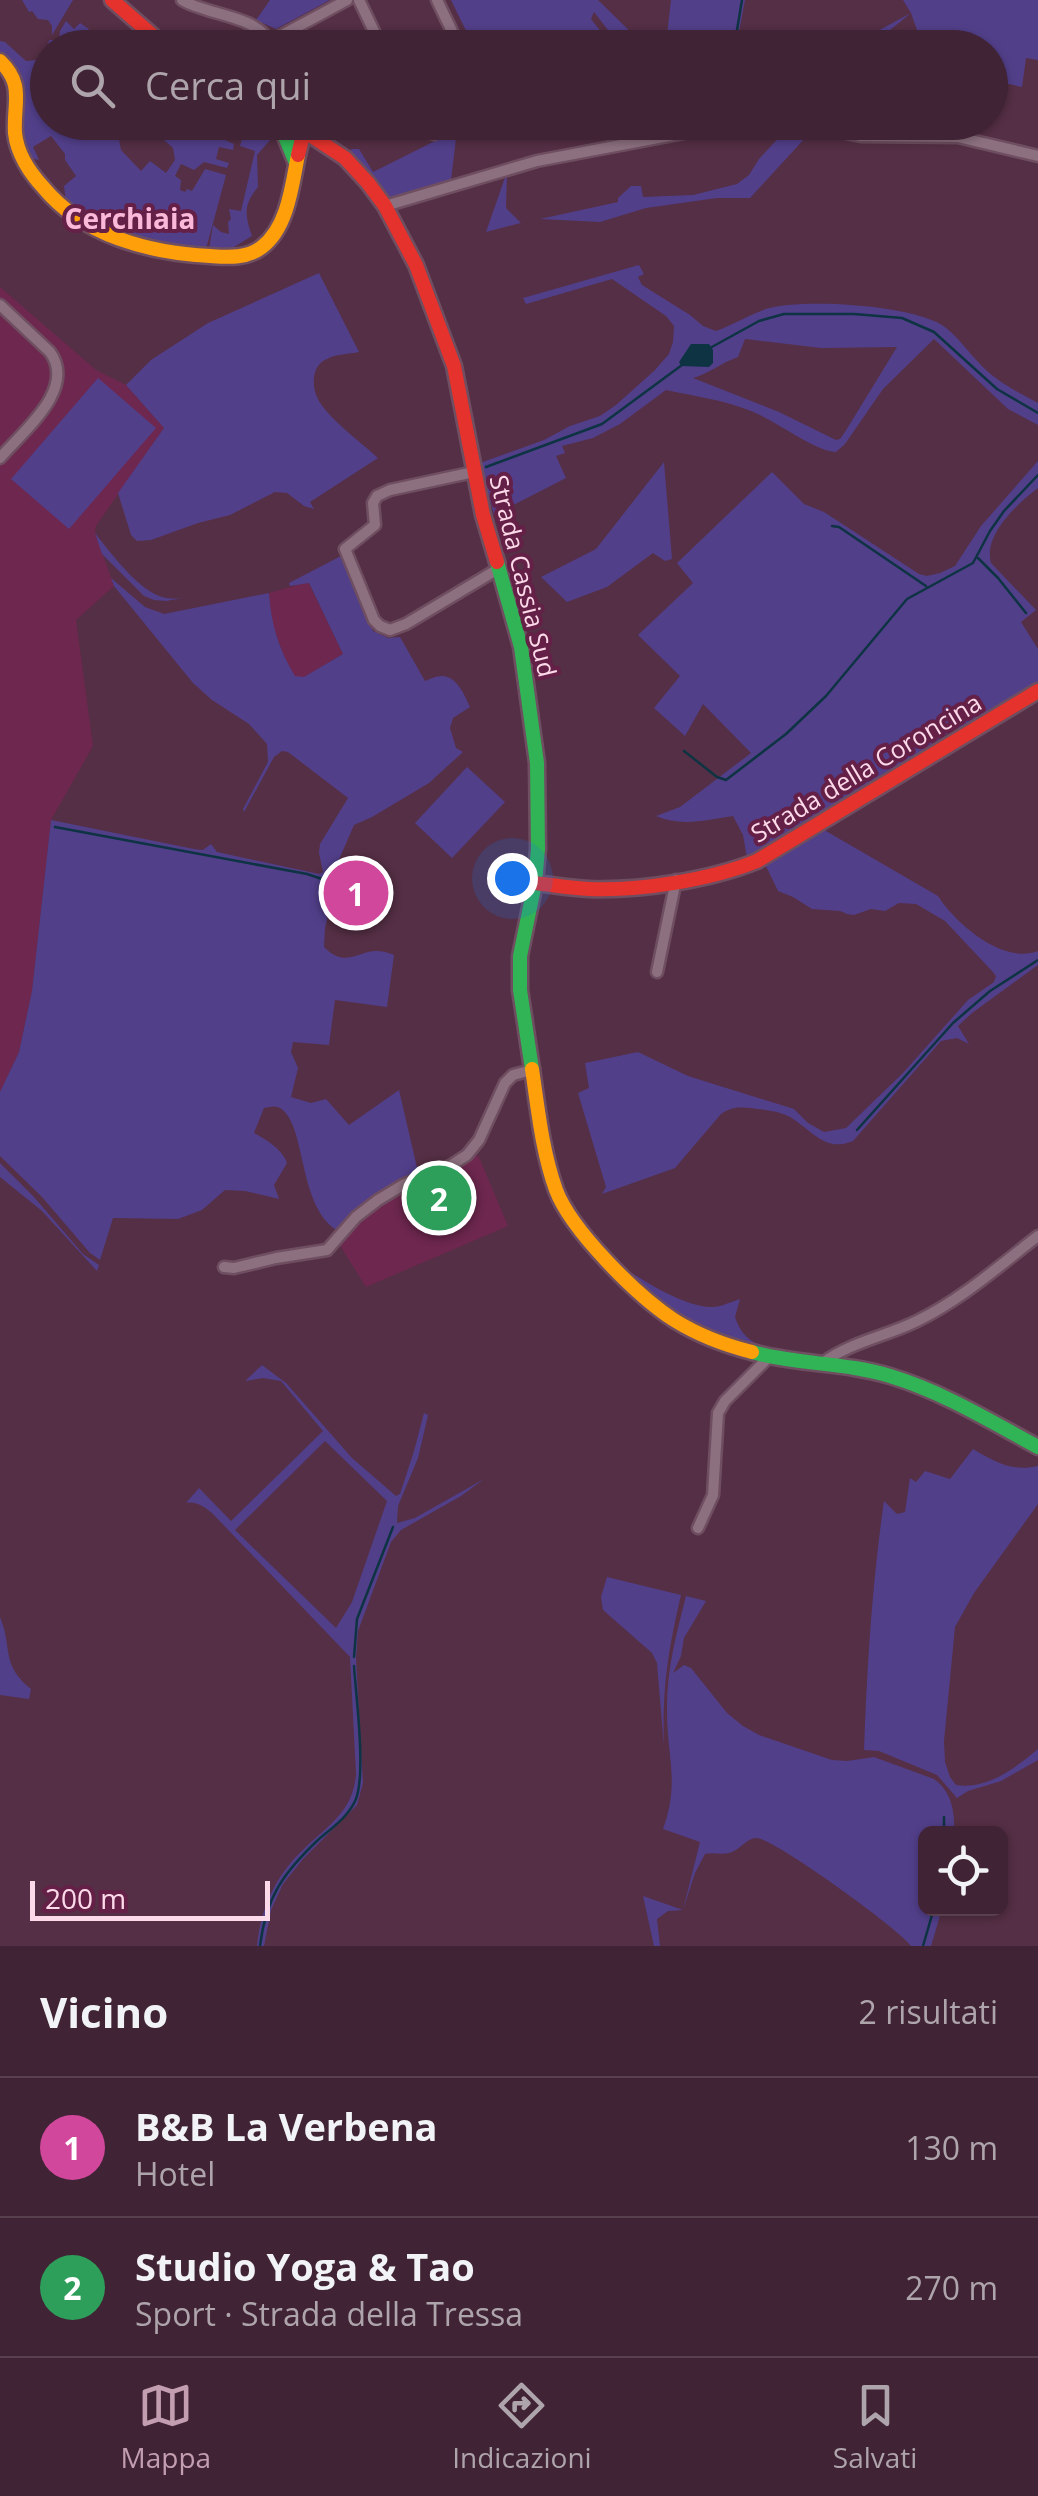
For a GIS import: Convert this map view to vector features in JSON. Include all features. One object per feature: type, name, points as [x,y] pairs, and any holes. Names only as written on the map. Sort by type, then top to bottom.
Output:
[{"type":"main road","points":[[112,0],[146,30]]},
{"type":"main road","points":[[0,62],[18,86],[18,147],[40,187],[70,213],[134,244],[160,251],[236,257],[255,252],[268,242],[277,229],[302,140]]},
{"type":"main road","points":[[286,140],[296,163]]},
{"type":"main road","name":"Strada Cassia Sud","points":[[318,140],[360,173],[385,206],[416,265],[459,388],[474,472],[521,647],[540,824],[535,883],[519,968],[544,1145],[567,1212],[585,1237],[640,1293],[673,1319],[721,1344],[770,1358],[874,1371],[909,1382],[960,1404],[1038,1447]]},
{"type":"main road","points":[[296,163],[310,151],[330,147]]},
{"type":"main road","name":"Strada della Coroncina","points":[[535,883],[625,890],[730,872],[758,861],[1038,691]]},
{"type":"street","points":[[182,0],[260,30]]},
{"type":"street","points":[[293,30],[347,0]]},
{"type":"street","points":[[358,0],[373,30]]},
{"type":"street","points":[[437,0],[451,30]]},
{"type":"street","points":[[385,206],[537,162],[650,140]]},
{"type":"street","points":[[971,140],[1038,156]]},
{"type":"street","points":[[0,305],[50,352],[59,372],[52,398],[0,458]]},
{"type":"street","points":[[474,472],[379,495],[373,505],[375,525],[345,549],[374,620],[390,630],[498,569]]},
{"type":"street","points":[[657,972],[676,880]]},
{"type":"street","points":[[224,1267],[327,1250],[378,1200],[467,1155],[480,1140],[504,1082],[532,1070]]},
{"type":"street","points":[[823,1363],[936,1311],[1038,1236]]},
{"type":"street","points":[[698,1528],[712,1495],[718,1413],[770,1358]]},
{"type":"shaded area","points":[[22,0],[73,0],[55,30],[48,20],[29,12]]},
{"type":"shaded area","points":[[270,0],[330,0],[276,29],[256,20]]},
{"type":"shaded area","points":[[451,0],[598,0],[629,30],[608,30],[594,12],[591,19],[600,30],[466,30]]},
{"type":"shaded area","points":[[671,0],[745,0],[739,30],[668,30]]},
{"type":"shaded area","points":[[903,0],[1038,0],[1038,60],[1026,58],[1022,87],[1008,84],[1008,30],[917,30]]},
{"type":"shaded area","points":[[911,13],[890,30],[880,30]]},
{"type":"shaded area","points":[[66,21],[74,29],[80,23],[89,29],[88,30],[61,30]]},
{"type":"shaded area","points":[[0,41],[30,61],[30,140],[44,140],[33,147],[39,160],[30,158],[21,138],[23,96],[0,56]]},
{"type":"shaded area","points":[[54,140],[119,140],[121,150],[141,171],[150,161],[166,173],[175,160],[173,148],[164,140],[225,140],[234,144],[233,150],[219,147],[216,159],[229,163],[227,168],[204,162],[194,170],[181,164],[175,176],[181,180],[180,190],[185,192],[192,191],[205,169],[226,175],[206,249],[149,241],[116,229],[66,202],[64,186],[76,176]]},
{"type":"shaded area","points":[[242,140],[270,140],[257,155],[258,187],[247,210],[252,236],[229,250],[209,249],[213,225],[229,234],[229,209],[241,211],[255,151],[240,146]]},
{"type":"shaded area","points":[[437,140],[456,140],[451,180],[389,199],[348,152],[359,149],[373,172]]},
{"type":"shaded area","points":[[777,140],[803,140],[750,198],[717,198],[646,208],[600,222],[540,219],[618,202],[631,186],[641,186],[643,197],[693,195],[737,184],[749,175]]},
{"type":"shaded area","points":[[507,172],[506,208],[521,223],[486,232]]},
{"type":"shaded area","points":[[639,265],[644,274],[638,277],[642,285],[716,331],[766,309],[804,304],[856,305],[927,318],[953,334],[993,376],[1038,403],[1038,425],[1008,409],[934,339],[883,389],[836,452],[741,407],[666,390],[620,424],[593,438],[562,446],[565,453],[556,456],[566,478],[494,515],[480,463],[600,416],[655,370],[669,354],[673,342],[674,326],[666,316],[612,279],[526,304],[523,298]],"holes":[[[745,339],[821,348],[897,347],[845,432],[836,440],[779,412],[693,378],[738,357]]]},
{"type":"shaded area","points":[[319,273],[359,352],[334,356],[318,366],[314,377],[316,396],[331,416],[378,458],[310,502],[314,509],[287,493],[275,492],[230,515],[137,541],[131,535],[118,493],[164,428],[126,385],[151,360],[208,323]]},
{"type":"shaded area","points":[[0,287],[96,370],[126,385],[164,428],[96,526],[114,586],[76,620],[93,746],[51,820],[32,991],[19,1052],[0,1092]]},
{"type":"shaded area","points":[[98,378],[156,428],[69,529],[11,479]]},
{"type":"shaded area","points":[[1038,461],[1038,488],[1004,521],[990,552],[991,563],[1036,610],[1021,622],[1038,649],[1038,688],[961,732],[957,727],[840,806],[759,854],[747,858],[743,835],[733,816],[684,822],[656,816],[680,807],[751,753],[703,704],[685,736],[654,708],[680,676],[638,635],[693,583],[677,563],[772,472],[804,504],[824,512],[927,576],[955,566],[981,526]]},
{"type":"shaded area","points":[[664,462],[672,559],[665,561],[653,553],[607,587],[567,602],[541,577],[596,549]]},
{"type":"shaded area","points":[[95,533],[141,585],[162,597],[183,598],[166,601],[144,596],[102,554]]},
{"type":"shaded area","points":[[341,556],[373,631],[388,638],[400,637],[425,681],[440,676],[452,679],[470,707],[453,718],[450,728],[456,748],[463,752],[429,783],[354,825],[334,871],[335,887],[324,947],[342,958],[373,951],[394,955],[387,1007],[335,1000],[329,1045],[293,1042],[291,1052],[298,1068],[291,1097],[311,1103],[326,1099],[349,1125],[399,1090],[418,1172],[375,1197],[338,1231],[315,1204],[289,1117],[278,1107],[264,1108],[254,1133],[278,1149],[287,1163],[274,1185],[279,1199],[225,1190],[202,1210],[178,1219],[113,1218],[100,1260],[0,1156],[0,1092],[19,1052],[32,991],[51,820],[194,849],[203,850],[211,844],[217,852],[319,874],[323,872],[320,844],[348,798],[282,751],[274,757],[244,812],[268,762],[267,744],[249,724],[193,683],[111,578],[145,607],[164,614],[269,593],[280,646],[295,676],[304,677],[343,654],[309,583],[289,583]]},
{"type":"shaded area","points":[[308,582],[343,654],[304,677],[295,677],[271,621],[269,593]]},
{"type":"shaded area","points":[[467,767],[505,802],[452,858],[415,823]]},
{"type":"shaded area","points":[[819,827],[938,896],[968,929],[995,947],[1024,954],[1038,951],[1038,965],[958,1026],[969,1044],[957,1038],[941,1041],[853,1141],[834,1144],[786,1115],[735,1108],[721,1114],[675,1168],[602,1194],[606,1187],[578,1093],[589,1088],[585,1063],[638,1052],[688,1076],[794,1109],[824,1132],[846,1128],[903,1073],[968,1000],[994,982],[996,976],[992,971],[945,921],[916,904],[899,903],[885,911],[871,909],[854,915],[812,909],[778,891],[764,862]]},
{"type":"shaded area","points":[[478,1155],[508,1226],[366,1287],[334,1236],[350,1215],[418,1172],[420,1182]]},
{"type":"shaded area","points":[[0,1163],[83,1254],[99,1265],[97,1271],[42,1211],[0,1177]]},
{"type":"shaded area","points":[[613,1261],[659,1289],[697,1305],[717,1307],[740,1299],[735,1317],[742,1331],[756,1343],[778,1349],[777,1353],[717,1337],[676,1314]]},
{"type":"shaded area","points":[[262,1365],[286,1383],[352,1458],[396,1496],[400,1494],[424,1413],[428,1415],[418,1458],[398,1506],[397,1523],[415,1518],[484,1479],[401,1530],[391,1542],[358,1631],[363,1783],[357,1805],[283,1884],[271,1910],[264,1946],[257,1946],[259,1932],[277,1882],[294,1859],[345,1808],[356,1774],[350,1657],[212,1513],[197,1504],[186,1503],[199,1488],[231,1521],[323,1431],[281,1381],[245,1381]],"holes":[[[325,1441],[387,1501],[352,1602],[336,1628],[235,1530]]]},
{"type":"shaded area","points":[[973,1449],[1012,1467],[1038,1466],[1038,1504],[974,1593],[955,1627],[945,1762],[956,1785],[967,1786],[1000,1776],[1038,1749],[1038,1760],[1001,1781],[957,1798],[937,1775],[879,1751],[864,1750],[865,1719],[884,1501],[897,1514],[905,1512],[910,1478],[916,1482],[925,1471],[950,1479]]},
{"type":"shaded area","points":[[607,1577],[681,1595],[667,1670],[664,1747],[657,1663],[652,1653],[603,1610],[601,1597]]},
{"type":"shaded area","points":[[686,1596],[706,1601],[684,1638],[673,1673],[684,1665],[691,1668],[727,1713],[759,1735],[832,1760],[874,1757],[934,1779],[949,1796],[954,1825],[918,1826],[918,1916],[940,1916],[931,1946],[911,1946],[836,1886],[767,1841],[756,1838],[729,1853],[705,1854],[683,1910],[700,1842],[663,1829],[672,1783],[668,1683]]},
{"type":"shaded area","points":[[0,1617],[11,1663],[31,1689],[29,1699],[0,1695]]},
{"type":"shaded area","points":[[643,1896],[683,1910],[668,1911],[657,1919],[660,1946],[654,1946]]},
{"type":"water","points":[[691,344],[709,344],[713,363],[709,367],[681,366],[679,362]]},
{"type":"waterway","points":[[737,30],[742,0]]},
{"type":"waterway","points":[[710,348],[759,321],[784,314],[902,318],[934,332],[997,389],[1038,413]]},
{"type":"waterway","points":[[486,467],[602,424],[682,365]]},
{"type":"waterway","points":[[684,751],[726,780],[786,734],[826,696],[907,599],[973,563],[1004,511],[1038,475]]},
{"type":"waterway","points":[[832,526],[926,586]]},
{"type":"waterway","points":[[978,558],[1026,613]]},
{"type":"waterway","points":[[55,827],[328,881]]},
{"type":"waterway","points":[[857,1130],[953,1023],[990,991],[1038,960]]},
{"type":"waterway","points":[[354,1657],[357,1619],[393,1527]]},
{"type":"waterway","points":[[260,1946],[278,1887],[306,1851],[345,1816],[356,1799],[360,1753],[354,1666]]},
{"type":"waterway","points":[[944,1817],[944,1826]]},
{"type":"waterway","points":[[923,1946],[932,1916]]},
{"type":"traffic: fast","points":[[286,140],[296,163]]},
{"type":"traffic: fast","points":[[497,562],[521,647],[537,763],[538,849],[520,956],[520,990],[532,1069]]},
{"type":"traffic: fast","points":[[752,1352],[890,1376],[947,1399],[1038,1447]]},
{"type":"traffic: slow","points":[[0,61],[15,86],[16,140],[38,181],[78,218],[141,246],[230,257],[256,251],[271,239],[283,217],[298,155]]},
{"type":"traffic: slow","points":[[532,1069],[551,1175],[576,1224],[624,1279],[674,1320],[721,1343],[752,1352]]},
{"type":"traffic: jam","points":[[112,0],[146,30]]},
{"type":"traffic: jam","points":[[298,155],[302,140]]},
{"type":"traffic: jam","points":[[318,140],[345,158],[368,183],[385,206],[416,265],[454,366],[483,515],[497,562]]},
{"type":"traffic: jam","points":[[535,883],[589,889],[652,886],[697,879],[757,861],[1038,691]]},
{"type":"place","name":"B&B La Verbena","points":[[356,893]]},
{"type":"place","name":"Studio Yoga & Tao","points":[[439,1198]]},
{"type":"district","name":"Cerchiaia","points":[[130,219]]}]
